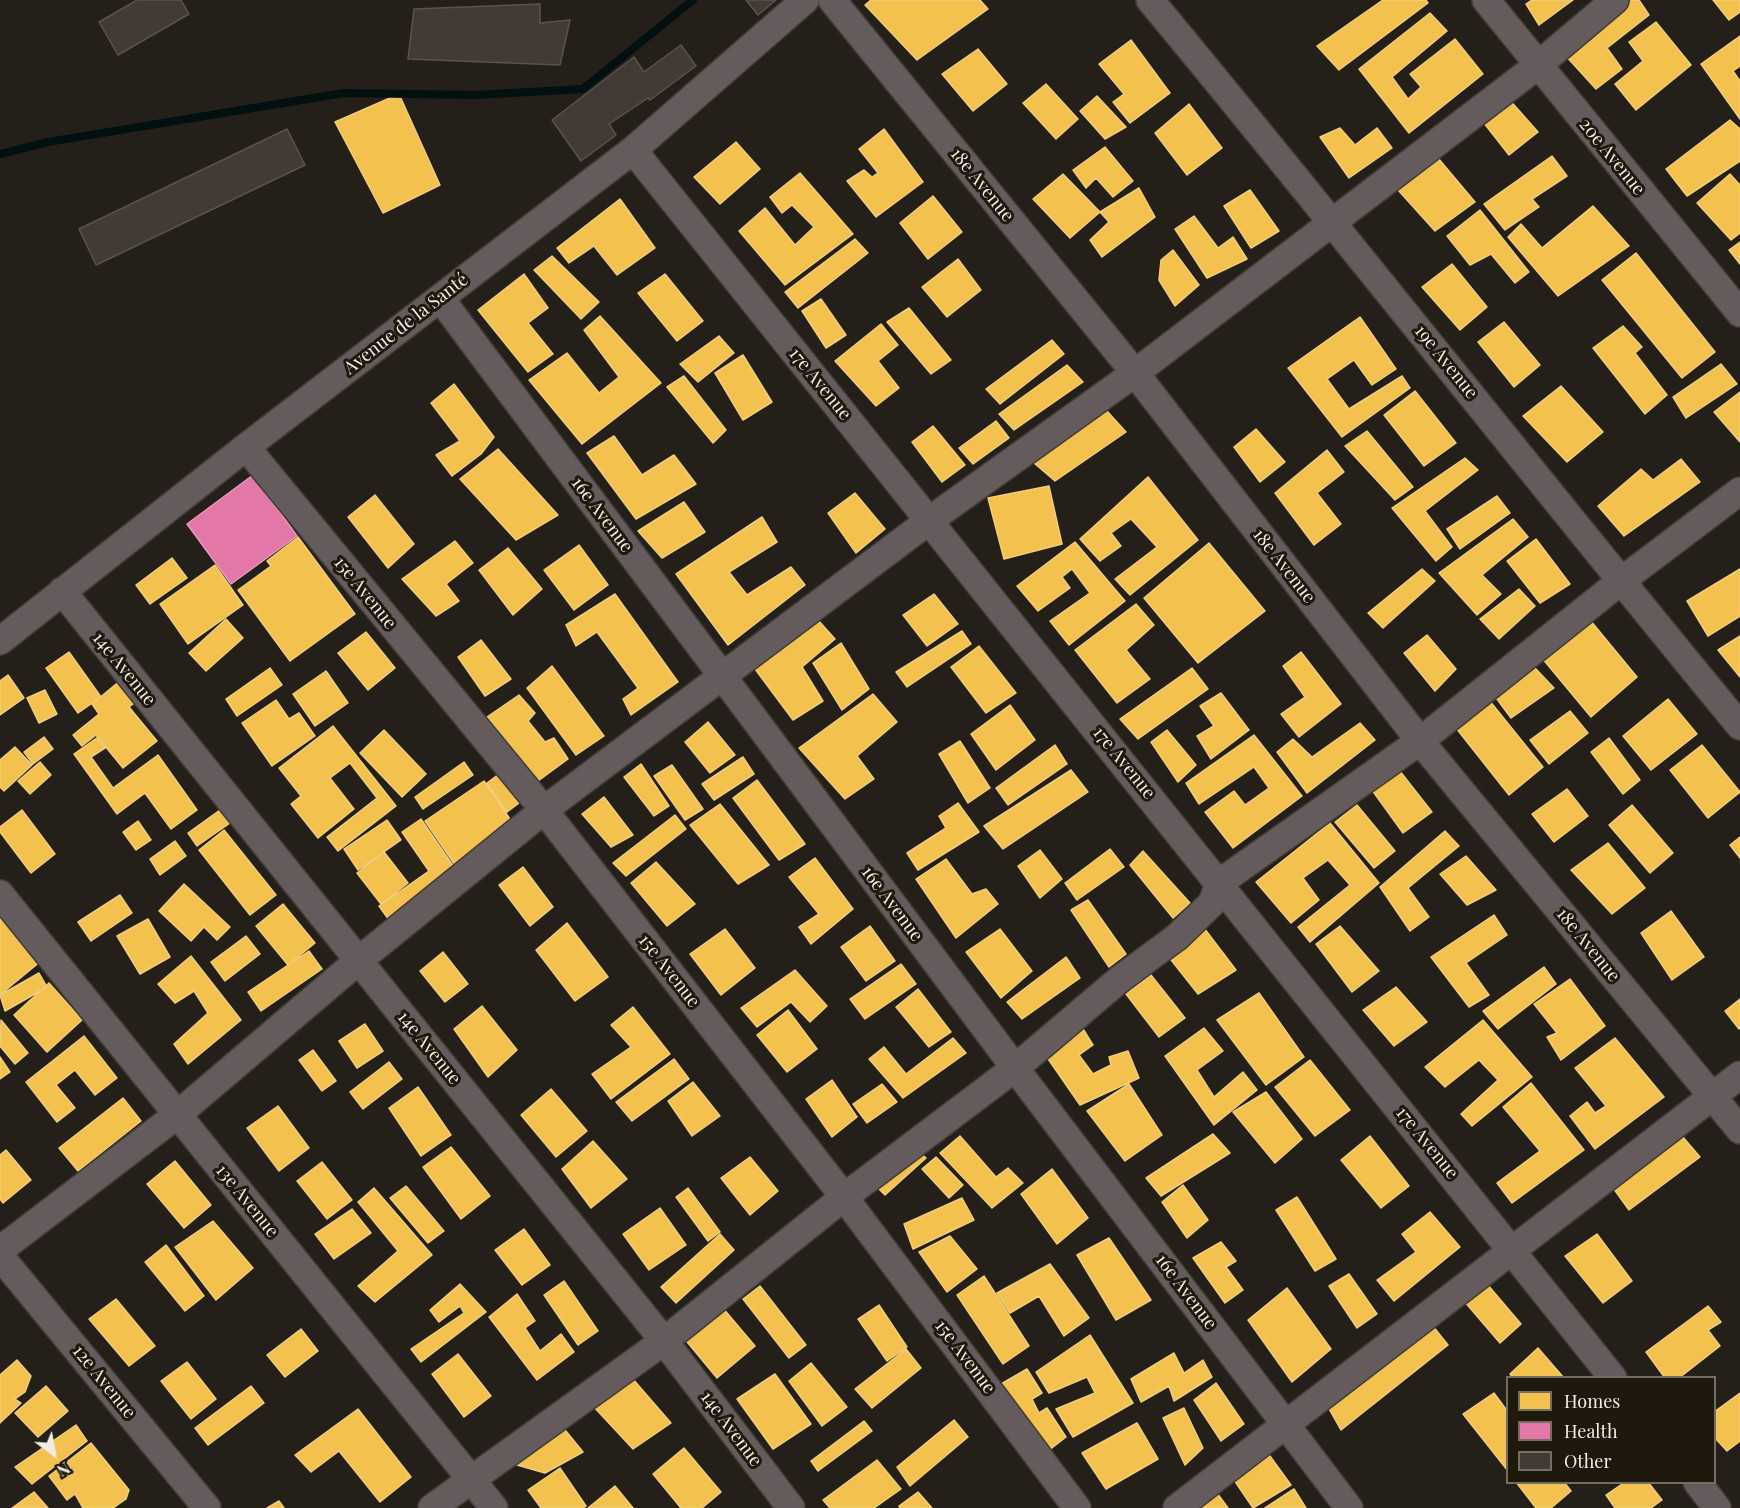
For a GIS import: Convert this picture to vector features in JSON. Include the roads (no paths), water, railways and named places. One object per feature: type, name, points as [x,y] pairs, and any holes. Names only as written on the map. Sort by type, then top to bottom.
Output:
[{"type":"street","name":"Avenue de la Santé","points":[[0,641],[246,447],[633,150],[805,0]]},
{"type":"street","name":"18e Avenue","points":[[831,0],[1135,373],[1420,741],[1740,1130]]},
{"type":"street","name":"19e Avenue","points":[[1150,0],[1333,221],[1620,581],[1740,726]]},
{"type":"street","name":"20e Avenue","points":[[1486,0],[1537,66],[1740,313]]},
{"type":"street","points":[[0,1250],[177,1114],[358,961],[544,810],[930,520],[1135,373],[1537,66],[1615,0]]},
{"type":"street","name":"17e Avenue","points":[[633,150],[1612,1376]]},
{"type":"street","name":"16e Avenue","points":[[440,298],[1015,1068],[1349,1508]]},
{"type":"street","name":"15e Avenue","points":[[246,447],[544,810],[844,1197],[1077,1508]]},
{"type":"street","points":[[432,1508],[663,1341],[844,1197],[1015,1068],[1120,979],[1177,937],[1212,903],[1219,883],[1420,741],[1620,581],[1740,491]]},
{"type":"street","name":"14e Avenue","points":[[62,591],[663,1341],[792,1508]]},
{"type":"street","name":"13e Avenue","points":[[0,894],[494,1508]]},
{"type":"street","points":[[1177,1508],[1740,1075]]},
{"type":"street","name":"12e Avenue","points":[[0,1256],[207,1508]]},
{"type":"street","points":[[1699,1484],[1717,1508]]},
{"type":"waterway","points":[[0,154],[48,142],[344,93],[475,95],[583,89],[693,0]]}]
